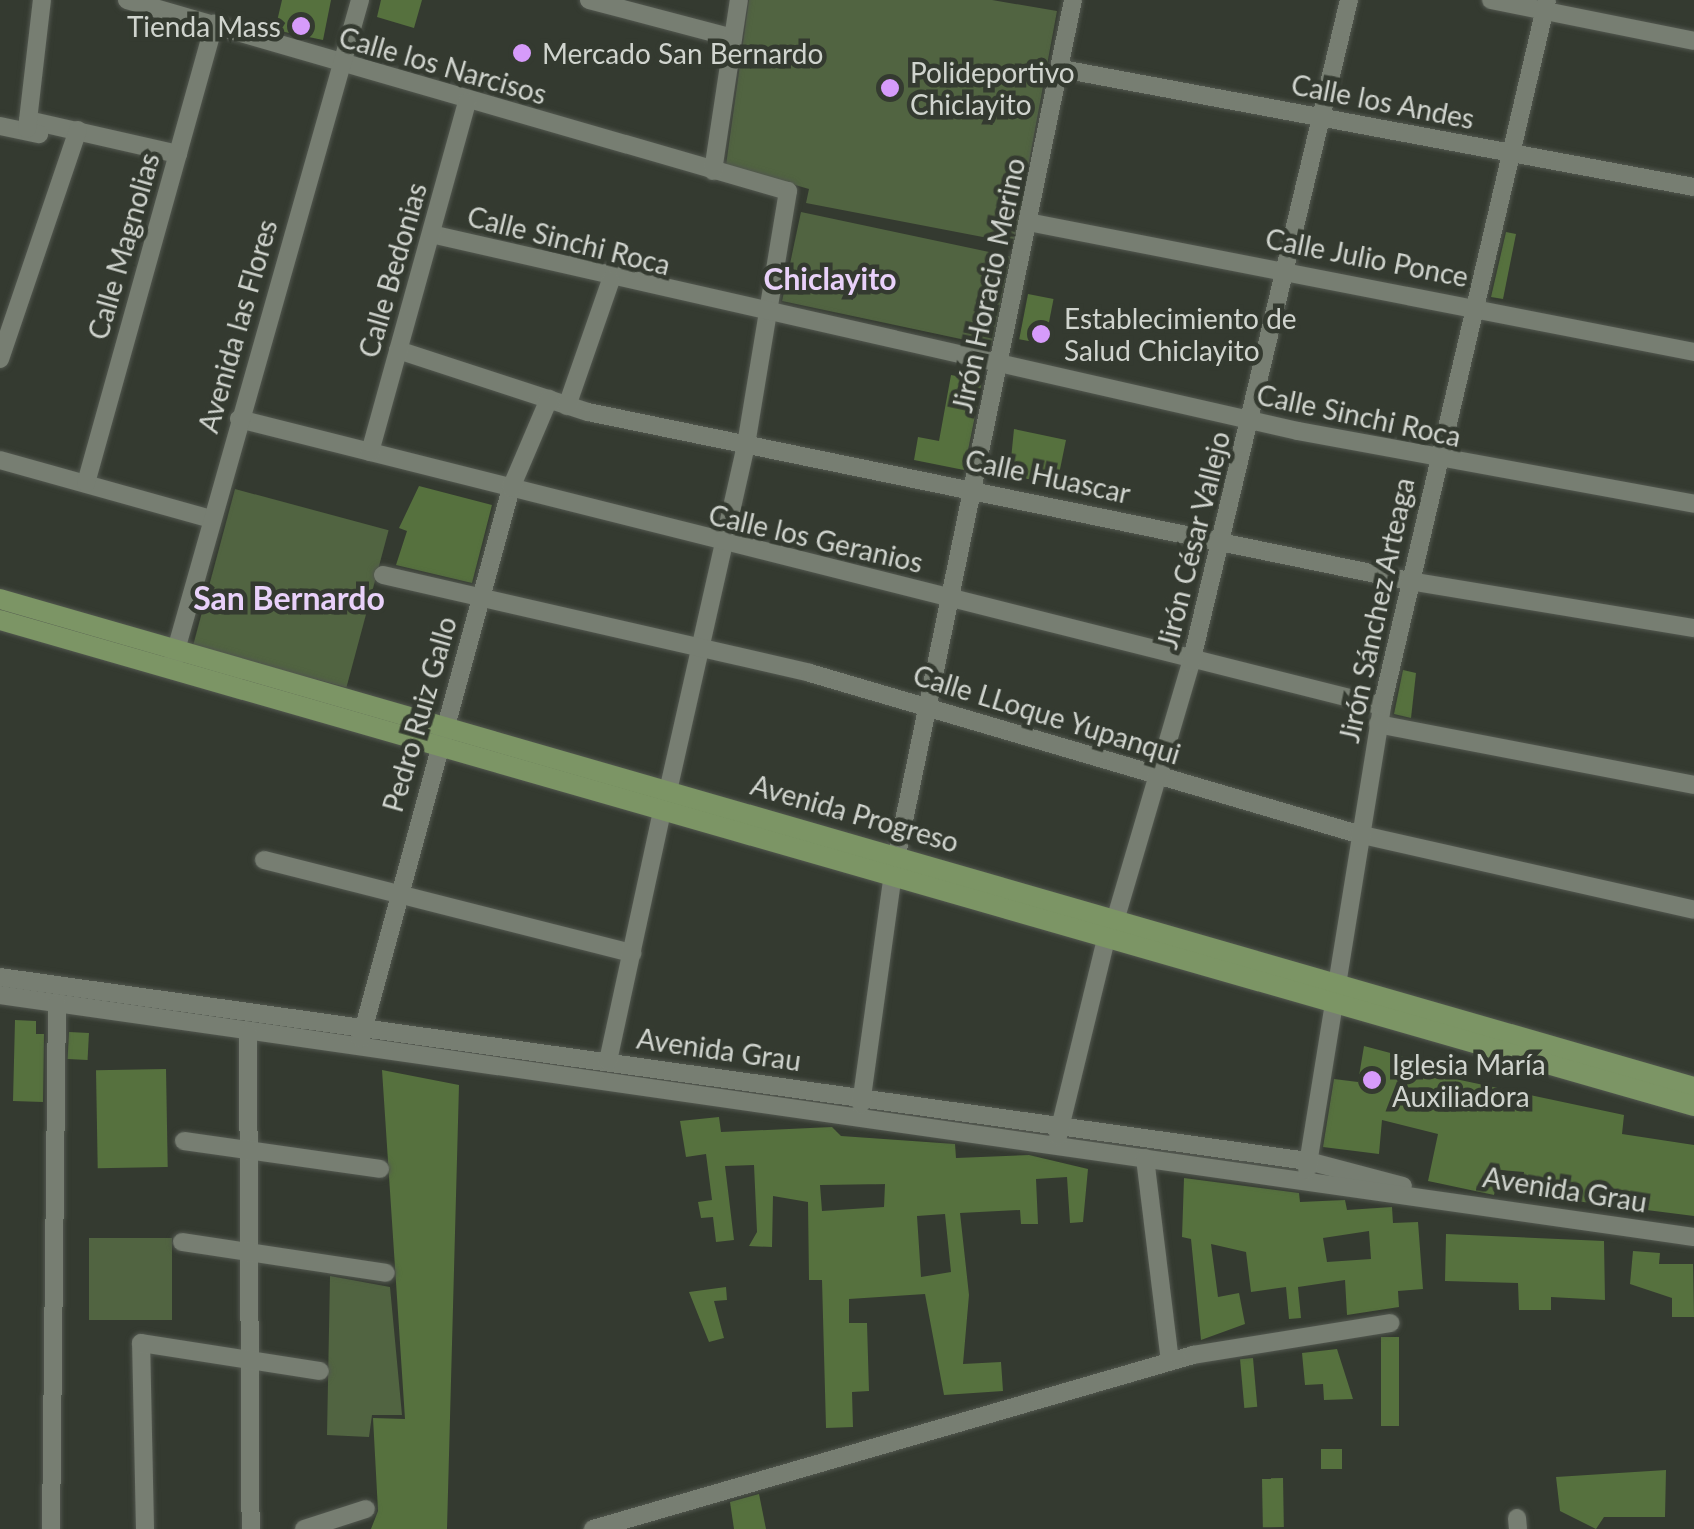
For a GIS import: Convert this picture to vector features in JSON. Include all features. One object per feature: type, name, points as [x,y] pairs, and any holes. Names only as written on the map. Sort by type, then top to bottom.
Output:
[{"type":"main road","name":"Avenida Progreso","points":[[0,599],[174,660]]},
{"type":"main road","name":"Avenida Progreso","points":[[0,620],[174,660],[442,737],[662,811],[1117,914],[1330,990],[1694,1106]]},
{"type":"main road","name":"Avenida Progreso","points":[[442,737],[668,790],[1107,935],[1694,1087]]},
{"type":"street","points":[[28,126],[42,0]]},
{"type":"street","name":"Calle los Narcisos","points":[[127,0],[713,171]]},
{"type":"street","name":"Avenida las Flores","points":[[174,660],[210,519],[360,0]]},
{"type":"street","points":[[592,0],[733,38]]},
{"type":"street","points":[[668,790],[746,446],[788,190],[713,171],[739,0]]},
{"type":"street","name":"Jirón Horacio Merino","points":[[859,1120],[896,864],[956,599],[997,366],[1062,70],[1073,0]]},
{"type":"street","name":"Jirón César Vallejo","points":[[1117,914],[1160,776],[1222,540],[1349,0]]},
{"type":"street","points":[[1491,0],[1546,6],[1694,42]]},
{"type":"street","name":"Jirón Sánchez Arteaga","points":[[1307,1170],[1330,990],[1380,715],[1472,306],[1546,6]]},
{"type":"street","name":"Calle Magnolias","points":[[86,483],[214,24]]},
{"type":"street","name":"Calle los Andes","points":[[1062,70],[1694,187]]},
{"type":"street","name":"Calle Bedonias","points":[[370,452],[467,102]]},
{"type":"street","points":[[0,126],[28,126],[178,154]]},
{"type":"street","points":[[0,358],[77,135]]},
{"type":"street","name":"Calle Julio Ponce","points":[[1028,222],[1284,268],[1694,352]]},
{"type":"street","name":"Calle Sinchi Roca","points":[[430,234],[769,316],[1251,421],[1438,460],[1694,504]]},
{"type":"street","name":"Pedro Ruiz Gallo","points":[[359,1048],[398,892],[511,488],[558,402],[611,280]]},
{"type":"street","name":"Calle Huascar","points":[[398,350],[558,402],[746,446],[976,488],[1410,582],[1694,628]]},
{"type":"street","name":"Calle los Geranios","points":[[239,419],[725,546],[956,599],[1380,715],[1694,786]]},
{"type":"street","points":[[0,460],[210,519]]},
{"type":"street","name":"Calle LLoque Yupanqui","points":[[383,575],[702,649],[933,709],[1358,834],[1694,910]]},
{"type":"street","points":[[608,1061],[662,811]]},
{"type":"street","points":[[264,860],[632,953]]},
{"type":"street","points":[[1056,1146],[1107,935]]},
{"type":"street","name":"Avenida Grau","points":[[0,976],[1059,1125],[1427,1195],[1694,1237]]},
{"type":"street","name":"Avenida Grau","points":[[0,994],[859,1120],[1145,1158],[1307,1170]]},
{"type":"street","points":[[51,1529],[57,1002]]},
{"type":"street","points":[[248,1032],[251,1529]]},
{"type":"street","points":[[184,1141],[380,1169]]},
{"type":"street","points":[[1145,1158],[1170,1362]]},
{"type":"street","points":[[182,1242],[386,1272]]},
{"type":"street","points":[[593,1529],[1170,1362],[1390,1323]]},
{"type":"street","points":[[145,1529],[141,1342],[320,1371]]},
{"type":"street","points":[[304,1529],[366,1510]]},
{"type":"green space","name":"Polideportivo Chiclayito","points":[[749,0],[992,0],[1057,11],[1014,243],[806,203],[809,189],[726,165]]},
{"type":"green space","points":[[801,212],[1010,256],[991,346],[782,301]]},
{"type":"green space","points":[[235,489],[389,530],[346,688],[193,646]]},
{"type":"green space","points":[[89,1238],[172,1238],[172,1320],[89,1320]]},
{"type":"green space","points":[[330,1276],[390,1287],[402,1415],[372,1415],[369,1437],[327,1435]]},
{"type":"building","points":[[282,0],[331,0],[323,40],[275,30]]},
{"type":"building","points":[[381,0],[422,0],[414,28],[377,17]]},
{"type":"building","points":[[1506,232],[1516,234],[1503,299],[1491,297]]},
{"type":"building","points":[[1028,294],[1054,299],[1045,344],[1019,339]]},
{"type":"building","points":[[951,375],[982,381],[964,470],[914,460],[918,437],[939,441]]},
{"type":"building","points":[[1014,429],[1066,440],[1058,479],[1009,479]]},
{"type":"building","points":[[419,486],[492,505],[472,583],[396,565],[407,531],[399,528]]},
{"type":"building","points":[[1403,670],[1416,673],[1411,718],[1394,714]]},
{"type":"building","points":[[15,1020],[36,1021],[36,1034],[44,1034],[43,1102],[13,1101]]},
{"type":"building","points":[[69,1032],[89,1033],[88,1060],[68,1059]]},
{"type":"building","points":[[1364,1046],[1447,1068],[1446,1077],[1624,1115],[1622,1134],[1694,1145],[1694,1216],[1521,1194],[1524,1172],[1500,1170],[1494,1195],[1428,1181],[1438,1134],[1382,1120],[1379,1154],[1323,1147],[1334,1079],[1358,1082]]},
{"type":"building","points":[[166,1069],[168,1167],[98,1168],[96,1070]]},
{"type":"building","points":[[382,1070],[459,1085],[447,1529],[371,1529],[378,1511],[373,1418],[405,1419]]},
{"type":"building","points":[[719,1117],[721,1132],[832,1127],[841,1136],[955,1144],[956,1158],[1029,1155],[1088,1169],[1083,1222],[1070,1223],[1067,1177],[1036,1179],[1038,1224],[1021,1224],[1020,1210],[960,1213],[969,1295],[963,1364],[1001,1362],[1003,1391],[944,1395],[925,1294],[849,1299],[849,1323],[867,1323],[869,1391],[852,1392],[853,1427],[826,1428],[822,1280],[809,1280],[808,1202],[773,1196],[772,1247],[749,1246],[757,1232],[754,1165],[725,1166],[734,1240],[716,1242],[713,1217],[701,1218],[698,1202],[712,1200],[706,1154],[686,1157],[680,1121]],"holes":[[[885,1184],[884,1207],[822,1211],[820,1185]],[[945,1214],[951,1272],[921,1277],[917,1216]]]},
{"type":"building","points":[[1184,1178],[1299,1193],[1300,1202],[1345,1200],[1347,1210],[1392,1207],[1393,1223],[1418,1222],[1423,1289],[1398,1291],[1399,1307],[1347,1315],[1345,1280],[1298,1287],[1301,1318],[1289,1319],[1286,1287],[1251,1292],[1246,1252],[1211,1244],[1218,1297],[1239,1293],[1245,1324],[1201,1340],[1191,1239],[1182,1237]],"holes":[[[1369,1231],[1371,1259],[1327,1262],[1323,1238]]]},
{"type":"building","points":[[1446,1234],[1604,1241],[1605,1300],[1551,1297],[1551,1310],[1519,1310],[1518,1283],[1445,1281]]},
{"type":"building","points":[[1633,1251],[1660,1253],[1659,1264],[1693,1264],[1694,1317],[1672,1317],[1672,1298],[1630,1284]]},
{"type":"building","points":[[726,1287],[727,1300],[714,1301],[724,1338],[709,1342],[689,1292]]},
{"type":"building","points":[[1381,1337],[1399,1337],[1399,1426],[1381,1426]]},
{"type":"building","points":[[1337,1349],[1353,1399],[1324,1400],[1323,1384],[1305,1385],[1302,1353]]},
{"type":"building","points":[[1253,1358],[1257,1407],[1244,1408],[1240,1359]]},
{"type":"building","points":[[1321,1449],[1342,1449],[1342,1469],[1321,1469]]},
{"type":"building","points":[[1666,1470],[1665,1517],[1604,1517],[1596,1529],[1560,1511],[1556,1477]]},
{"type":"building","points":[[1262,1478],[1283,1478],[1284,1527],[1263,1527]]},
{"type":"building","points":[[759,1494],[766,1529],[734,1529],[730,1502]]},
{"type":"place","name":"Tienda Mass","points":[[301,26]]},
{"type":"place","name":"Mercado San Bernardo","points":[[522,53]]},
{"type":"place","name":"Polideportivo Chiclayito","points":[[890,88]]},
{"type":"place","name":"Establecimiento de Salud Chiclayito","points":[[1041,334]]},
{"type":"place","name":"Iglesia María Auxiliadora","points":[[1372,1080]]},
{"type":"district","name":"Chiclayito","points":[[830,278]]},
{"type":"district","name":"San Bernardo","points":[[289,598]]}]
